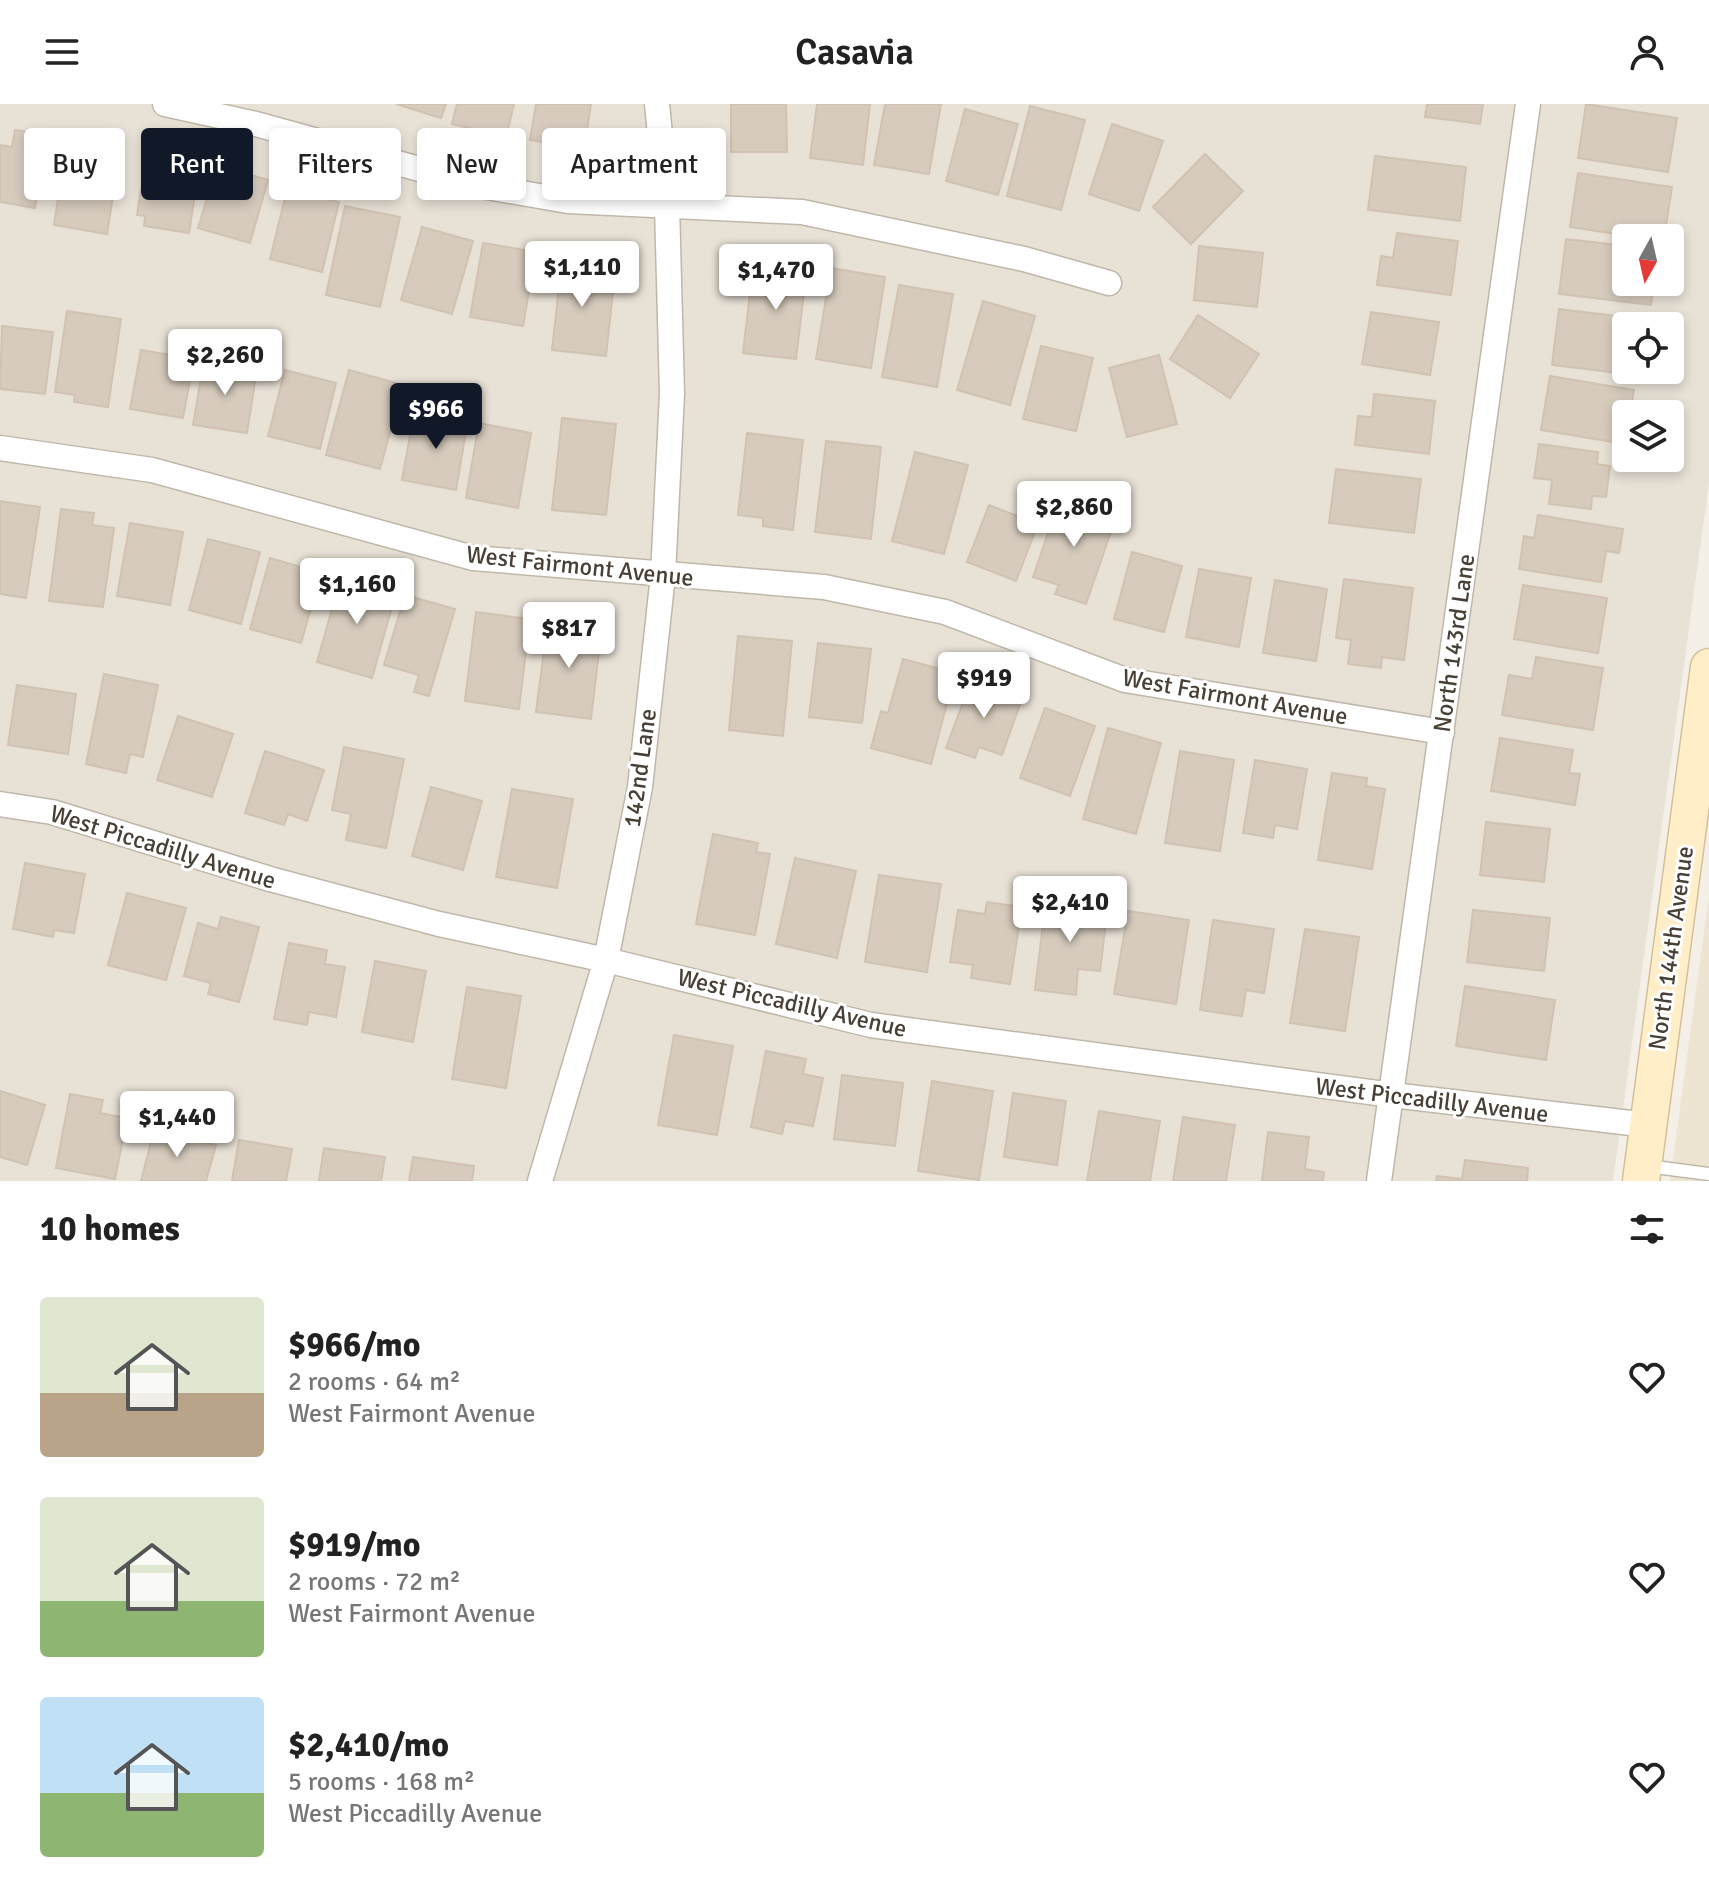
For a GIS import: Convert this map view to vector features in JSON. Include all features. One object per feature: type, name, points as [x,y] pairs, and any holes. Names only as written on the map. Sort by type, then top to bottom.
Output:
[{"type":"main road","name":"North 144th Avenue","points":[[1642,1173],[1691,844],[1709,667]]},
{"type":"street","points":[[165,104],[256,124],[481,186],[568,201],[802,212],[1024,259],[1109,283]]},
{"type":"street","name":"142nd Lane","points":[[540,1181],[606,960],[640,787],[663,575],[672,394],[667,205],[657,104]]},
{"type":"street","name":"North 143rd Lane","points":[[1379,1181],[1528,104]]},
{"type":"street","name":"West Fairmont Avenue","points":[[0,448],[152,470],[473,558],[824,587],[945,612],[1125,680],[1442,732]]},
{"type":"street","name":"West Piccadilly Avenue","points":[[0,804],[52,812],[270,879],[439,924],[606,960],[871,1025],[1392,1095],[1648,1125]]},
{"type":"lane","points":[[1642,1173],[1709,1174]]},
{"type":"shaded area","points":[[0,104],[1709,104],[1709,483],[1613,1181],[0,1181]]},
{"type":"shaded area","points":[[1709,895],[1709,1181],[1670,1181]]},
{"type":"building","points":[[396,104],[446,104],[441,118]]},
{"type":"building","points":[[457,104],[514,104],[508,128],[469,128],[452,124]]},
{"type":"building","points":[[536,104],[591,104],[587,128],[542,128],[542,142],[530,140]]},
{"type":"building","points":[[731,104],[786,104],[787,152],[731,152]]},
{"type":"building","points":[[817,104],[870,104],[863,165],[810,158]]},
{"type":"building","points":[[885,104],[941,104],[929,174],[874,165]]},
{"type":"building","points":[[1427,104],[1483,104],[1480,124],[1425,117]]},
{"type":"building","points":[[1586,104],[1677,118],[1668,172],[1578,158]]},
{"type":"building","points":[[1030,106],[1085,120],[1061,210],[1007,196]]},
{"type":"building","points":[[965,109],[1018,124],[998,195],[946,181]]},
{"type":"building","points":[[1112,124],[1163,141],[1139,211],[1089,194]]},
{"type":"building","points":[[15,130],[24,131],[24,200],[36,200],[35,208],[0,202],[0,145],[12,147]]},
{"type":"building","points":[[1205,154],[1243,191],[1191,244],[1153,207]]},
{"type":"building","points":[[1375,156],[1466,167],[1460,221],[1368,210]]},
{"type":"building","points":[[1578,173],[1672,187],[1666,224],[1612,224],[1612,234],[1570,227]]},
{"type":"building","points":[[253,176],[268,180],[250,243],[198,228],[206,200],[253,200]]},
{"type":"building","points":[[141,191],[141,200],[194,200],[189,233],[144,226],[145,216],[137,215]]},
{"type":"building","points":[[58,200],[112,200],[107,234],[54,225]]},
{"type":"building","points":[[285,200],[339,202],[322,272],[270,259]]},
{"type":"building","points":[[345,206],[400,217],[380,307],[326,295]]},
{"type":"building","points":[[422,227],[473,241],[452,314],[401,300]]},
{"type":"building","points":[[1397,233],[1458,241],[1451,295],[1377,285],[1381,256],[1393,258]]},
{"type":"building","points":[[1566,239],[1612,244],[1612,296],[1652,296],[1651,305],[1559,294]]},
{"type":"building","points":[[483,243],[536,252],[523,326],[470,317]]},
{"type":"building","points":[[1199,246],[1263,253],[1257,307],[1194,300]]},
{"type":"building","points":[[562,258],[603,262],[600,290],[613,292],[606,356],[552,350]]},
{"type":"building","points":[[764,264],[807,268],[796,359],[743,353],[751,284],[762,285]]},
{"type":"building","points":[[831,268],[885,277],[871,368],[816,359]]},
{"type":"building","points":[[899,285],[953,294],[937,387],[882,377]]},
{"type":"building","points":[[983,301],[1035,316],[1010,405],[957,390]]},
{"type":"building","points":[[1559,309],[1612,315],[1612,372],[1552,365]]},
{"type":"building","points":[[67,311],[121,319],[108,407],[74,402],[75,395],[55,392]]},
{"type":"building","points":[[1371,312],[1439,322],[1430,375],[1362,364]]},
{"type":"building","points":[[1198,315],[1259,354],[1230,398],[1170,359]]},
{"type":"building","points":[[2,326],[53,332],[45,394],[0,389]]},
{"type":"building","points":[[1041,346],[1093,358],[1076,431],[1023,419]]},
{"type":"building","points":[[141,350],[194,359],[183,418],[130,409]]},
{"type":"building","points":[[1159,355],[1177,424],[1127,437],[1109,368]]},
{"type":"building","points":[[204,360],[257,369],[247,433],[193,425]]},
{"type":"building","points":[[285,370],[336,383],[320,449],[268,436]]},
{"type":"building","points":[[349,370],[403,385],[380,469],[326,455]]},
{"type":"building","points":[[1550,376],[1634,390],[1632,400],[1612,400],[1612,442],[1541,430]]},
{"type":"building","points":[[1374,394],[1435,401],[1429,454],[1355,445],[1358,416],[1372,417]]},
{"type":"building","points":[[445,410],[469,414],[456,490],[402,480],[413,419],[443,424]]},
{"type":"building","points":[[562,418],[616,424],[606,515],[552,510]]},
{"type":"building","points":[[479,423],[531,433],[518,508],[466,498]]},
{"type":"building","points":[[747,433],[803,440],[793,530],[763,526],[763,518],[738,515]]},
{"type":"building","points":[[826,441],[881,447],[871,539],[815,532]]},
{"type":"building","points":[[1539,444],[1598,452],[1597,464],[1610,466],[1606,497],[1592,496],[1591,509],[1549,504],[1552,480],[1534,478]]},
{"type":"building","points":[[915,452],[968,465],[944,554],[892,541]]},
{"type":"building","points":[[1336,469],[1421,479],[1414,533],[1329,523]]},
{"type":"building","points":[[1060,498],[1116,517],[1086,604],[1055,594],[1059,585],[1033,577]]},
{"type":"building","points":[[0,501],[40,507],[26,598],[0,594]]},
{"type":"building","points":[[989,505],[1038,524],[1016,581],[967,562]]},
{"type":"building","points":[[61,509],[94,513],[92,525],[114,528],[103,607],[49,601]]},
{"type":"building","points":[[1538,515],[1623,529],[1619,553],[1606,551],[1601,582],[1519,569],[1524,536],[1534,538]]},
{"type":"building","points":[[130,523],[183,532],[170,605],[117,596]]},
{"type":"building","points":[[208,539],[260,552],[241,624],[189,610]]},
{"type":"building","points":[[1132,552],[1182,566],[1164,632],[1114,619]]},
{"type":"building","points":[[270,558],[321,573],[301,643],[250,629]]},
{"type":"building","points":[[1199,569],[1251,578],[1239,647],[1186,637]]},
{"type":"building","points":[[342,574],[397,589],[372,678],[317,662]]},
{"type":"building","points":[[1344,579],[1413,588],[1404,660],[1382,657],[1381,668],[1348,664],[1351,640],[1336,638]]},
{"type":"building","points":[[1275,580],[1327,589],[1316,661],[1263,653]]},
{"type":"building","points":[[1523,585],[1607,598],[1598,653],[1514,639]]},
{"type":"building","points":[[405,595],[455,609],[429,696],[414,692],[419,675],[384,665]]},
{"type":"building","points":[[476,612],[530,619],[519,709],[465,701]]},
{"type":"building","points":[[548,620],[602,627],[591,719],[536,712]]},
{"type":"building","points":[[738,636],[792,641],[783,736],[729,730]]},
{"type":"building","points":[[818,643],[871,649],[862,723],[809,717]]},
{"type":"building","points":[[1536,657],[1603,668],[1593,730],[1502,715],[1509,675],[1532,679]]},
{"type":"building","points":[[903,659],[955,673],[931,764],[871,748],[881,711],[888,713]]},
{"type":"building","points":[[104,674],[158,685],[143,757],[130,754],[126,773],[86,764]]},
{"type":"building","points":[[972,678],[1023,696],[1002,755],[979,747],[975,758],[946,748]]},
{"type":"building","points":[[17,685],[76,694],[68,754],[8,745]]},
{"type":"building","points":[[1045,708],[1095,726],[1070,796],[1020,778]]},
{"type":"building","points":[[178,716],[233,734],[212,797],[157,780]]},
{"type":"building","points":[[1108,728],[1161,743],[1136,834],[1083,819]]},
{"type":"building","points":[[1500,738],[1573,750],[1569,773],[1580,774],[1575,805],[1491,791]]},
{"type":"building","points":[[344,747],[404,759],[386,848],[346,840],[351,814],[332,810]]},
{"type":"building","points":[[265,751],[324,770],[307,821],[288,814],[284,825],[245,813]]},
{"type":"building","points":[[1180,751],[1234,760],[1220,851],[1165,843]]},
{"type":"building","points":[[1255,760],[1307,769],[1297,829],[1275,825],[1273,838],[1243,833]]},
{"type":"building","points":[[1332,773],[1367,778],[1366,786],[1385,789],[1372,869],[1318,860]]},
{"type":"building","points":[[431,787],[482,801],[463,870],[412,856]]},
{"type":"building","points":[[512,789],[573,799],[557,888],[496,877]]},
{"type":"building","points":[[1486,822],[1550,829],[1544,882],[1480,875]]},
{"type":"building","points":[[713,834],[758,843],[756,852],[770,854],[755,935],[696,924]]},
{"type":"building","points":[[795,858],[856,871],[837,958],[776,944]]},
{"type":"building","points":[[25,863],[85,874],[74,933],[54,930],[53,937],[13,929]]},
{"type":"building","points":[[879,875],[941,884],[927,972],[865,962]]},
{"type":"building","points":[[127,893],[186,908],[166,980],[108,965]]},
{"type":"building","points":[[1046,899],[1108,906],[1100,971],[1078,969],[1076,995],[1035,990]]},
{"type":"building","points":[[987,902],[1022,907],[1010,984],[971,978],[973,965],[950,962],[958,910],[985,914]]},
{"type":"building","points":[[1473,910],[1550,918],[1544,971],[1467,962]]},
{"type":"building","points":[[1128,911],[1189,920],[1176,1004],[1114,994]]},
{"type":"building","points":[[221,917],[259,927],[239,1002],[208,994],[211,983],[184,976],[198,923],[218,929]]},
{"type":"building","points":[[1213,920],[1274,929],[1264,993],[1246,990],[1242,1016],[1200,1010]]},
{"type":"building","points":[[1305,929],[1359,937],[1345,1031],[1290,1023]]},
{"type":"building","points":[[289,943],[327,950],[325,964],[345,967],[336,1017],[309,1012],[307,1025],[274,1019]]},
{"type":"building","points":[[375,961],[426,971],[413,1042],[362,1032]]},
{"type":"building","points":[[1465,986],[1555,1000],[1546,1060],[1456,1046]]},
{"type":"building","points":[[467,987],[521,996],[506,1088],[452,1079]]},
{"type":"building","points":[[674,1035],[733,1046],[717,1135],[658,1125]]},
{"type":"building","points":[[766,1051],[806,1059],[803,1074],[823,1078],[813,1126],[785,1121],[782,1134],[751,1127]]},
{"type":"building","points":[[842,1075],[903,1083],[895,1146],[834,1139]]},
{"type":"building","points":[[932,1081],[993,1091],[979,1180],[918,1171]]},
{"type":"building","points":[[0,1091],[45,1105],[27,1165],[0,1157]]},
{"type":"building","points":[[1013,1093],[1066,1101],[1057,1165],[1004,1157]]},
{"type":"building","points":[[70,1094],[103,1100],[100,1113],[127,1118],[115,1179],[56,1168]]},
{"type":"building","points":[[1099,1111],[1160,1121],[1150,1181],[1087,1181]]},
{"type":"building","points":[[1183,1117],[1235,1125],[1226,1181],[1173,1181]]},
{"type":"building","points":[[154,1130],[216,1145],[206,1181],[141,1181]]},
{"type":"building","points":[[1268,1132],[1309,1137],[1305,1169],[1324,1172],[1323,1181],[1262,1181]]},
{"type":"building","points":[[239,1140],[292,1149],[286,1181],[232,1181]]},
{"type":"building","points":[[324,1148],[385,1157],[381,1181],[319,1181]]},
{"type":"building","points":[[413,1157],[474,1166],[472,1181],[409,1181]]},
{"type":"building","points":[[1465,1160],[1528,1168],[1527,1181],[1436,1181],[1437,1176],[1462,1179]]}]
